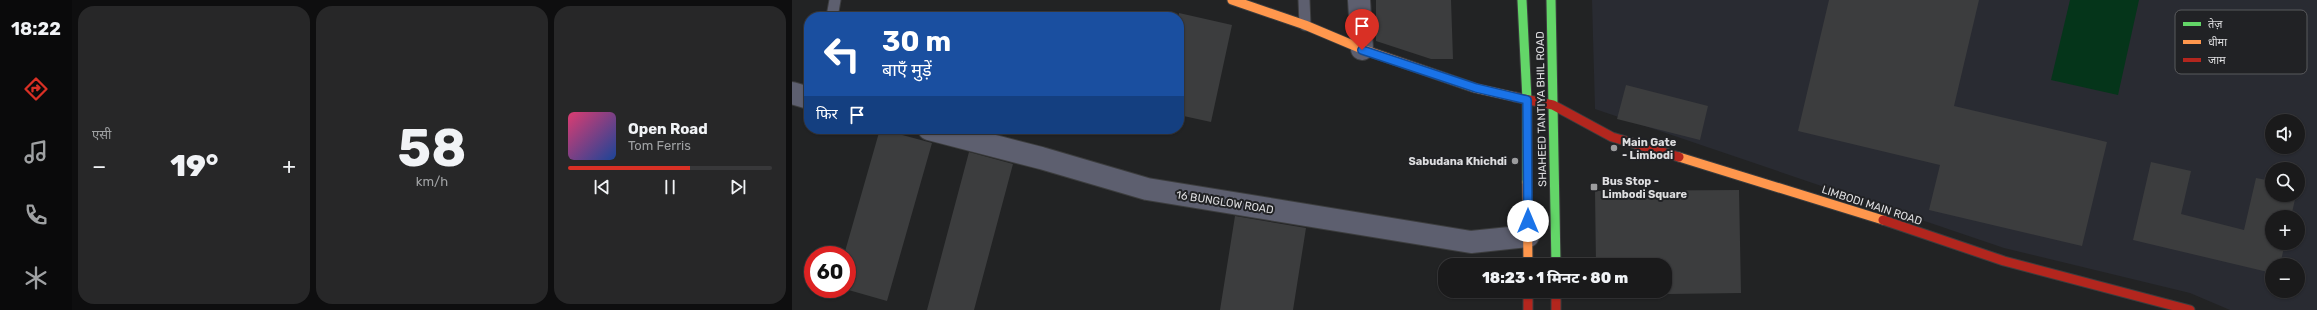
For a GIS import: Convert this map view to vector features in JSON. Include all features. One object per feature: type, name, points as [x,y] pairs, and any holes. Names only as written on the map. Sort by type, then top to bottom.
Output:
[{"type":"street","name":"LIMBODI MAIN ROAD","points":[[1232,0],[1305,26],[1362,50],[1476,88],[1553,105],[1612,137],[1837,205],[2004,261],[2190,310]]},
{"type":"street","points":[[1359,0],[1362,50]]},
{"type":"street","name":"SHAHEED TANTIYA BHIL ROAD","points":[[1522,0],[1527,100],[1528,258]]},
{"type":"street","name":"SHAHEED TANTIYA BHIL ROAD","points":[[1551,0],[1556,258]]},
{"type":"street","points":[[792,93],[804,97]]},
{"type":"street","name":"16 BUNGLOW ROAD","points":[[948,134],[1040,158],[1147,189],[1471,242],[1528,236]]},
{"type":"street","points":[[1528,298],[1528,310]]},
{"type":"street","points":[[1556,298],[1556,310]]},
{"type":"lane","points":[[833,12],[835,0]]},
{"type":"lane","points":[[1304,0],[1305,26]]},
{"type":"shaded area","points":[[1592,0],[2317,0],[2317,310],[2230,310],[2190,293],[2004,248],[1595,109]]},
{"type":"green space","points":[[2070,0],[2139,0],[2118,95],[2051,80]]},
{"type":"building","points":[[1376,0],[1451,0],[1453,59],[1431,59],[1376,41]]},
{"type":"building","points":[[1829,0],[1979,0],[1954,106],[2107,142],[2082,246],[1929,210],[1940,165],[1798,131]]},
{"type":"building","points":[[1184,14],[1232,25],[1211,122],[1184,116]]},
{"type":"building","points":[[1626,85],[1708,106],[1700,140],[1617,119]]},
{"type":"building","points":[[879,134],[899,134],[932,143],[887,301],[856,292],[856,246],[847,246]]},
{"type":"building","points":[[969,152],[1013,164],[974,310],[927,310]]},
{"type":"building","points":[[2151,162],[2191,171],[2181,214],[2244,230],[2256,178],[2265,180],[2265,202],[2294,202],[2293,210],[2265,210],[2265,250],[2283,250],[2282,258],[2265,258],[2265,271],[2133,240]]},
{"type":"building","points":[[1739,190],[1741,293],[1672,294],[1672,258],[1596,258],[1595,191]]},
{"type":"building","points":[[1235,216],[1306,228],[1293,310],[1220,310]]},
{"type":"traffic: fast","points":[[1522,0],[1527,100],[1527,182]]},
{"type":"traffic: fast","points":[[1551,0],[1556,258]]},
{"type":"traffic: slow","points":[[1232,0],[1305,25],[1362,49],[1475,88],[1515,97]]},
{"type":"traffic: slow","points":[[1679,157],[1883,220]]},
{"type":"traffic: slow","points":[[1527,182],[1528,258]]},
{"type":"traffic: jam","points":[[1515,97],[1553,105],[1612,137],[1679,157]]},
{"type":"traffic: jam","points":[[1883,220],[2004,261],[2190,310]]},
{"type":"traffic: jam","points":[[1528,298],[1528,310]]},
{"type":"traffic: jam","points":[[1556,298],[1556,310]]},
{"type":"place","name":"Main Gate - Limbodi","points":[[1614,148]]},
{"type":"place","name":"Sabudana Khichdi","points":[[1515,161]]},
{"type":"place","name":"Bus Stop - Limbodi Square","points":[[1594,187]]},
{"type":"route","points":[[1362,50],[1476,88],[1509,97],[1527,100],[1528,221]]}]
